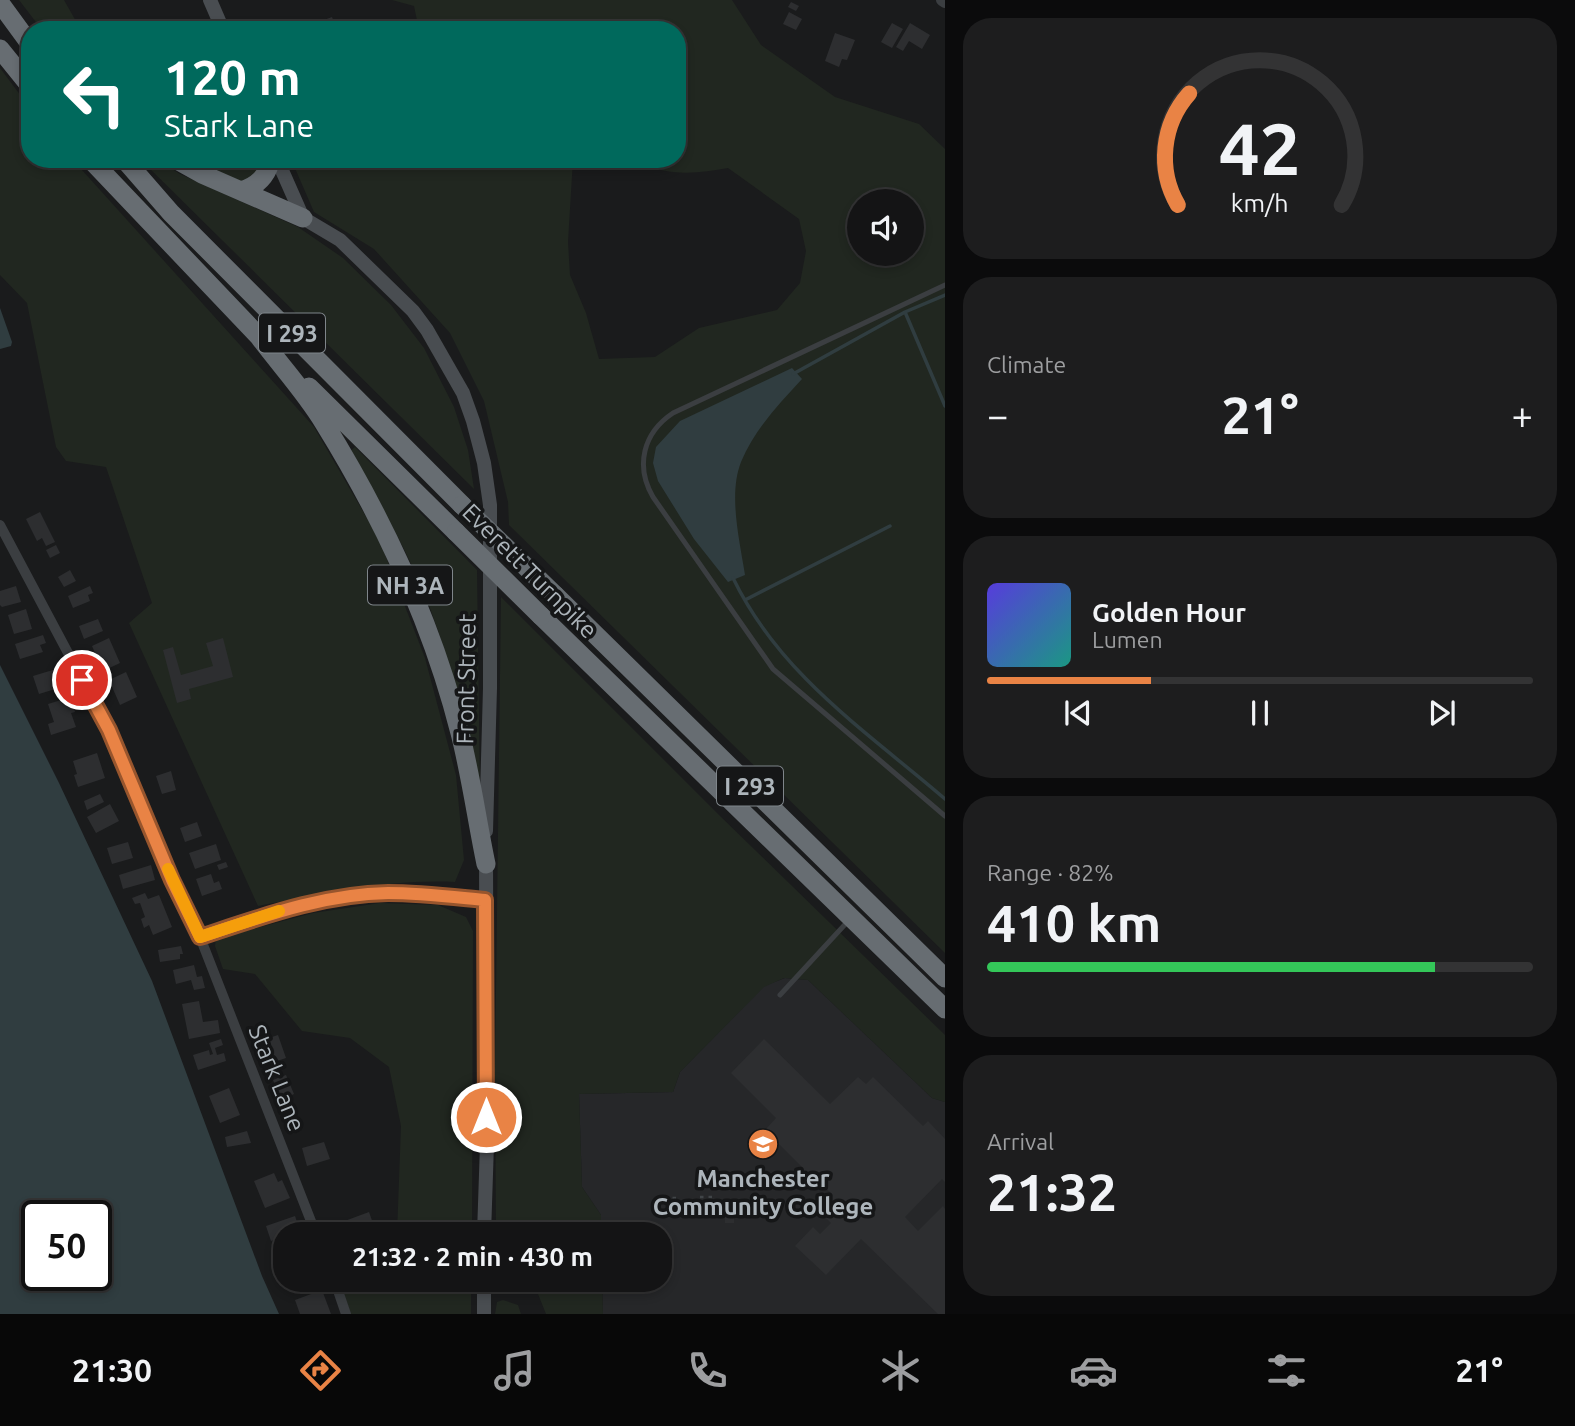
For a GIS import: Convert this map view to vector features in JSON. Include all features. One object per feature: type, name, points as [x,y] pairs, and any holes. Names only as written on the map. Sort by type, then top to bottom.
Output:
[{"type":"highway","points":[[5,11],[21,32]]},
{"type":"highway","points":[[0,50],[21,75]]},
{"type":"highway","name":"Everett Turnpike","points":[[99,168],[260,338],[541,617],[945,1009]]},
{"type":"highway","name":"Everett Turnpike","points":[[132,168],[171,213],[463,505],[945,978]]},
{"type":"highway","name":"NH 3A","points":[[194,168],[303,218]]},
{"type":"highway","points":[[241,191],[256,186],[269,168]]},
{"type":"highway","name":"NH 3A","points":[[260,338],[323,421],[387,534],[405,573],[436,653],[461,734],[486,864]]},
{"type":"main road","points":[[210,0],[219,21]]},
{"type":"main road","points":[[280,168],[303,218]]},
{"type":"main road","name":"Front Street","points":[[303,218],[340,240],[413,311],[463,393],[481,449],[490,505],[484,1222]]},
{"type":"main road","points":[[484,1292],[484,1314]]},
{"type":"street","name":"Stark Lane","points":[[0,525],[109,730],[172,880],[200,937],[311,1222]]},
{"type":"street","points":[[200,937],[287,909],[358,895],[410,894],[485,900]]},
{"type":"street","points":[[338,1292],[346,1314]]},
{"type":"lane","points":[[945,285],[673,413],[651,434],[646,443],[642,464],[645,481],[653,498],[773,669],[945,816]]},
{"type":"lane","points":[[780,995],[852,917]]},
{"type":"path","points":[[701,1197],[713,1197]]},
{"type":"path","points":[[664,1198],[681,1198]]},
{"type":"shaded area","points":[[19,0],[64,0],[76,21],[35,21]]},
{"type":"shaded area","points":[[392,0],[732,0],[761,45],[835,97],[919,124],[945,149],[945,953],[509,525],[508,502],[484,401],[450,333],[374,249],[314,212],[295,168],[572,168],[568,242],[570,275],[586,313],[599,359],[655,357],[699,328],[777,310],[800,283],[806,251],[799,219],[728,168],[680,173],[654,168],[686,168],[686,21],[417,21],[414,6]]},
{"type":"shaded area","points":[[0,68],[21,96],[21,168],[80,168],[314,427],[379,539],[425,658],[456,775],[464,860],[455,882],[381,885],[258,906],[129,623],[152,603],[106,467],[66,461],[56,447],[27,303],[0,275]]},
{"type":"shaded area","points":[[149,168],[170,168],[298,227],[343,258],[391,305],[424,348],[454,407],[468,450],[474,489]]},
{"type":"shaded area","points":[[206,168],[261,168],[247,181],[223,176]]},
{"type":"shaded area","points":[[0,308],[12,342],[11,346],[0,349]]},
{"type":"shaded area","points":[[792,368],[802,379],[760,428],[746,450],[737,475],[735,504],[745,575],[728,582],[694,539],[658,481],[653,463],[656,447],[680,421]]},
{"type":"shaded area","points":[[355,447],[477,570],[480,788],[455,687],[432,612],[397,536],[349,452]]},
{"type":"shaded area","points":[[501,597],[945,1035],[945,1102],[932,1098],[808,980],[784,978],[764,987],[680,1072],[673,1092],[579,1094],[582,1187],[601,1215],[601,1222],[496,1222],[495,1069]]},
{"type":"shaded area","points":[[0,665],[152,981],[262,1276],[279,1314],[0,1314]]},
{"type":"shaded area","points":[[380,903],[438,905],[466,917],[473,931],[472,1222],[397,1222],[401,1126],[389,1067],[350,1038],[302,1031],[255,974],[223,969],[215,946],[216,939],[313,913]]},
{"type":"shaded area","name":"Manchester Community College","points":[[785,978],[808,980],[932,1098],[945,1102],[945,1314],[603,1314],[602,1292],[672,1292],[672,1222],[601,1222],[601,1215],[582,1187],[579,1094],[673,1092],[680,1072],[764,986]]},
{"type":"shaded area","points":[[343,1292],[471,1292],[471,1314],[351,1314]]},
{"type":"shaded area","points":[[537,1292],[602,1292],[603,1314],[546,1314]]},
{"type":"shaded area","points":[[503,1300],[518,1305],[521,1314],[495,1314],[497,1302]]},
{"type":"building","points":[[791,2],[799,6],[796,11],[788,7]]},
{"type":"building","points":[[789,12],[802,19],[796,30],[783,24]]},
{"type":"building","points":[[892,23],[903,29],[892,48],[881,42]]},
{"type":"building","points":[[910,23],[930,35],[922,49],[909,41],[903,51],[896,47]]},
{"type":"building","points":[[835,33],[855,40],[847,60],[842,59],[839,67],[825,61]]},
{"type":"building","points":[[40,512],[55,542],[46,546],[42,538],[37,541],[26,519]]},
{"type":"building","points":[[56,545],[60,553],[50,558],[46,550]]},
{"type":"building","points":[[70,570],[76,581],[64,587],[58,577]]},
{"type":"building","points":[[16,586],[21,602],[2,607],[0,591]]},
{"type":"building","points":[[90,586],[93,593],[88,595],[90,601],[73,608],[68,596]]},
{"type":"building","points":[[26,609],[32,629],[14,634],[8,615]]},
{"type":"building","points":[[98,619],[103,631],[84,639],[79,626]]},
{"type":"building","points":[[43,635],[46,643],[40,645],[43,652],[20,659],[15,644]]},
{"type":"building","points":[[109,638],[120,663],[103,671],[92,646]]},
{"type":"building","points":[[223,638],[233,677],[189,689],[191,699],[177,703],[163,650],[173,647],[181,675],[213,666],[206,643]]},
{"type":"building","points":[[56,669],[62,687],[39,694],[33,676]]},
{"type":"building","points":[[126,672],[137,697],[120,705],[109,680]]},
{"type":"building","points":[[71,697],[75,712],[71,713],[76,727],[51,735],[48,724],[54,722],[48,704]]},
{"type":"building","points":[[97,753],[105,778],[78,787],[73,761]]},
{"type":"building","points":[[171,771],[176,790],[162,794],[156,776]]},
{"type":"building","points":[[100,794],[104,802],[87,810],[84,801]]},
{"type":"building","points":[[110,804],[119,821],[96,833],[87,817]]},
{"type":"building","points":[[197,822],[202,836],[185,842],[180,828]]},
{"type":"building","points":[[128,842],[133,858],[112,864],[107,848]]},
{"type":"building","points":[[216,844],[221,860],[195,869],[189,853]]},
{"type":"building","points":[[226,862],[228,867],[219,870],[217,865]]},
{"type":"building","points":[[151,865],[155,880],[123,889],[119,875]]},
{"type":"building","points":[[211,874],[214,883],[219,881],[222,889],[202,896],[196,879]]},
{"type":"building","points":[[145,893],[148,899],[159,895],[172,927],[153,935],[149,925],[144,928],[141,919],[145,917],[140,903],[135,904],[132,898]]},
{"type":"building","points":[[181,946],[183,954],[180,954],[180,959],[160,962],[158,950]]},
{"type":"building","points":[[194,965],[197,977],[202,976],[205,988],[194,990],[191,980],[176,984],[173,970]]},
{"type":"building","points":[[199,1001],[203,1022],[218,1020],[220,1033],[189,1039],[182,1004]]},
{"type":"building","points":[[278,1035],[286,1058],[262,1066],[259,1057],[271,1053],[266,1039]]},
{"type":"building","points":[[221,1039],[223,1045],[215,1048],[217,1055],[224,1053],[226,1061],[198,1070],[193,1055],[209,1050],[210,1055],[213,1054],[209,1043]]},
{"type":"building","name":"Manchester Community College","points":[[764,1039],[830,1104],[858,1077],[866,1084],[873,1077],[923,1126],[928,1121],[945,1139],[945,1182],[942,1179],[905,1217],[918,1231],[943,1206],[945,1209],[945,1314],[938,1314],[861,1239],[826,1275],[795,1246],[813,1227],[820,1234],[831,1223],[818,1210],[833,1195],[815,1178],[809,1184],[798,1173],[803,1168],[765,1130],[776,1118],[731,1073]]},
{"type":"building","points":[[286,1075],[294,1094],[281,1100],[273,1080]]},
{"type":"building","points":[[229,1088],[240,1115],[220,1123],[209,1096]]},
{"type":"building","points":[[247,1131],[251,1143],[227,1147],[225,1137]]},
{"type":"building","points":[[324,1142],[330,1159],[307,1166],[302,1148]]},
{"type":"building","points":[[274,1173],[278,1182],[282,1180],[290,1198],[265,1208],[254,1181]]},
{"type":"building","points":[[725,1209],[734,1209],[734,1223],[725,1223]]},
{"type":"building","points":[[369,1212],[373,1222],[342,1222]]},
{"type":"building","points":[[295,1216],[297,1222],[278,1222]]},
{"type":"building","points":[[273,1224],[273,1240],[271,1241],[266,1226]]},
{"type":"building","points":[[323,1292],[331,1314],[300,1314],[295,1300]]},
{"type":"waterway","points":[[793,374],[905,312],[945,295]]},
{"type":"waterway","points":[[905,312],[945,406]]},
{"type":"waterway","points":[[745,600],[890,526]]},
{"type":"waterway","points":[[733,578],[752,613],[800,673],[856,725],[945,799]]},
{"type":"slow traffic","points":[[168,869],[200,937],[279,911]]},
{"type":"place","name":"Manchester Community College","points":[[763,1144]]},
{"type":"route","points":[[82,680],[109,730],[172,880],[200,937],[287,909],[358,895],[387,893],[485,900],[486,1117]]}]
